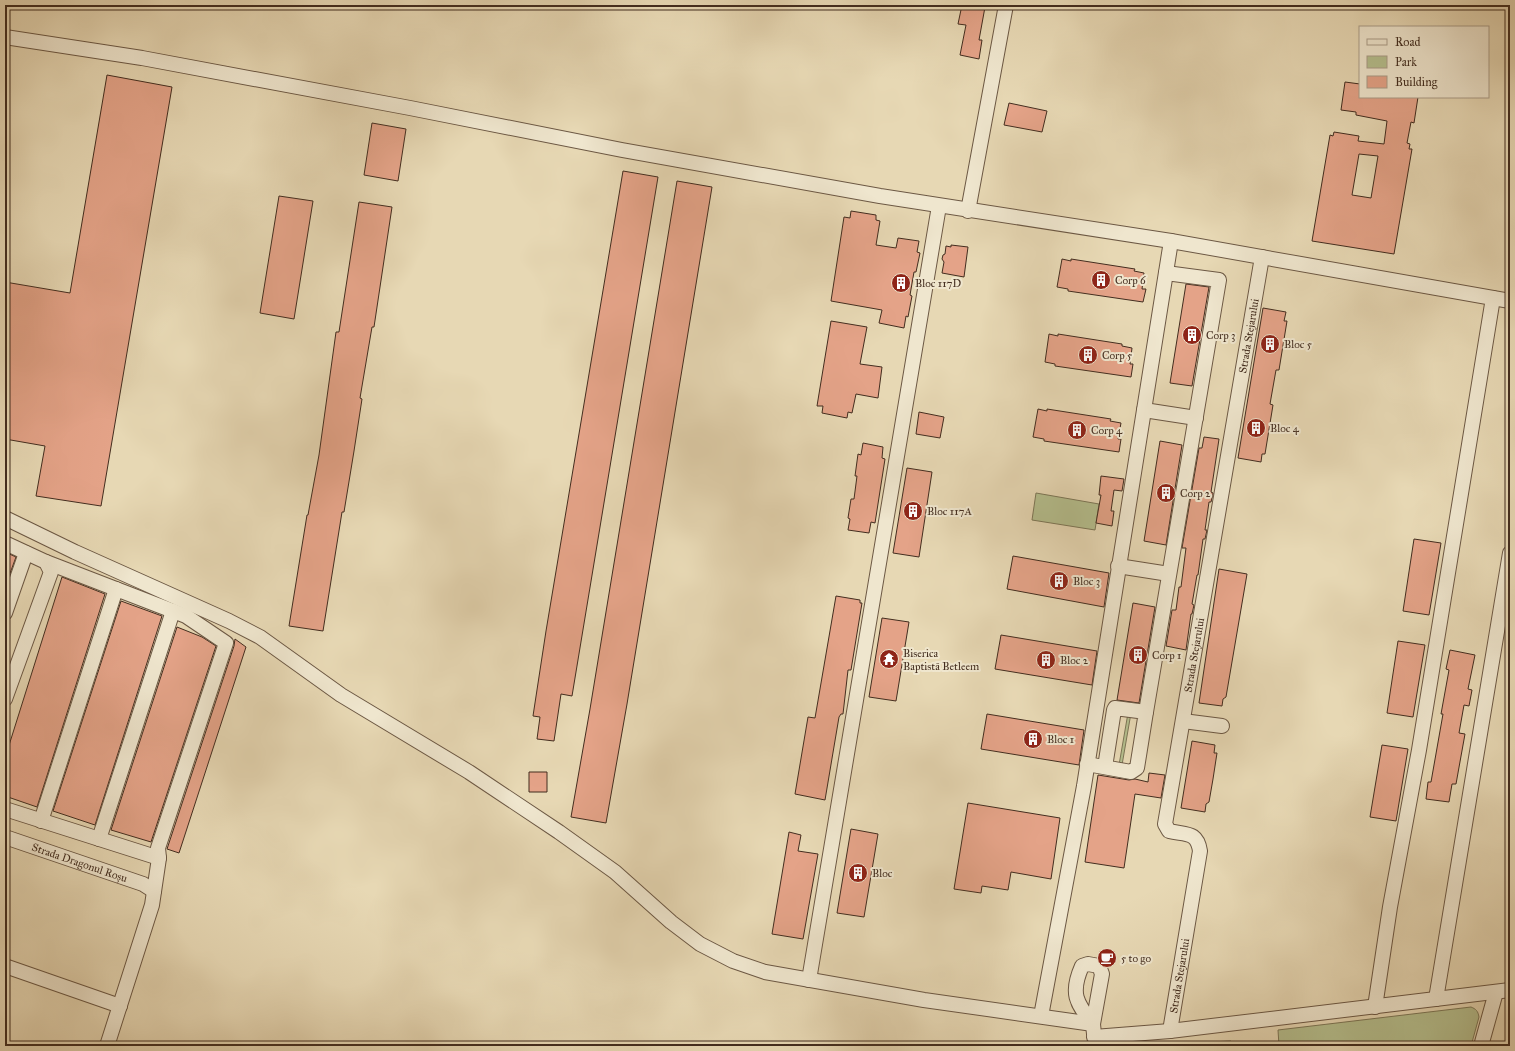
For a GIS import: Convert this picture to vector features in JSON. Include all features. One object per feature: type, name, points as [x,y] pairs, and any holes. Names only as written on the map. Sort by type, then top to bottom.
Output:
[{"type":"street","points":[[968,211],[1006,5]]},
{"type":"street","points":[[5,37],[142,58],[410,108],[622,150],[939,206],[1262,257],[1510,301]]},
{"type":"street","points":[[809,980],[939,206]]},
{"type":"street","points":[[1041,1016],[1087,764],[1171,242]]},
{"type":"street","name":"Strada Stejarului","points":[[1170,1031],[1200,851],[1198,840],[1195,836],[1169,831],[1165,824],[1262,257]]},
{"type":"street","points":[[1087,764],[1131,772],[1137,768],[1219,280],[1166,273]]},
{"type":"street","points":[[1375,1007],[1390,907],[1420,742],[1494,298]]},
{"type":"street","points":[[1144,410],[1196,418]]},
{"type":"street","points":[[5,518],[75,552],[229,621],[260,637],[341,694],[469,772],[583,848],[615,872],[671,922],[700,944],[733,961],[765,972],[809,980],[924,1000],[1041,1016],[1093,1036],[1170,1031],[1503,991],[1481,1046]]},
{"type":"street","points":[[5,543],[46,562],[186,616],[226,643],[158,848],[159,858],[148,920],[107,1046]]},
{"type":"street","points":[[5,613],[26,553]]},
{"type":"street","points":[[1436,999],[1510,553]]},
{"type":"street","points":[[5,699],[51,572],[46,562]]},
{"type":"street","points":[[1118,566],[1169,574]]},
{"type":"street","points":[[41,821],[116,589]]},
{"type":"street","points":[[99,839],[173,612]]},
{"type":"street","points":[[1105,767],[1115,708],[1146,712]]},
{"type":"street","points":[[1183,721],[1222,726]]},
{"type":"street","points":[[5,809],[159,858]]},
{"type":"street","name":"Strada Dragonul Roșu","points":[[5,837],[143,884],[154,891]]},
{"type":"street","points":[[5,966],[120,1006]]},
{"type":"green space","points":[[1036,493],[1099,504],[1095,530],[1032,520]]},
{"type":"green space","points":[[1128,713],[1131,713],[1122,765],[1119,765]]},
{"type":"green space","points":[[1471,1007],[1476,1010],[1479,1017],[1471,1046],[1279,1046],[1278,1030]]},
{"type":"green space","points":[[1231,1041],[1230,1046],[1127,1046]]},
{"type":"building","points":[[962,5],[985,7],[979,40],[982,40],[979,59],[960,55],[966,25],[958,24]]},
{"type":"building","points":[[107,75],[172,87],[101,506],[36,496],[45,446],[5,439],[5,282],[70,293]]},
{"type":"building","points":[[1345,82],[1359,84],[1359,98],[1418,98],[1414,123],[1411,122],[1407,143],[1410,144],[1409,149],[1412,149],[1394,254],[1312,241],[1330,135],[1333,136],[1334,132],[1359,136],[1358,141],[1384,144],[1387,121],[1356,115],[1356,112],[1341,110]],"holes":[[[1359,154],[1378,156],[1371,198],[1352,195]]]},
{"type":"building","points":[[1009,103],[1047,111],[1042,132],[1004,125]]},
{"type":"building","points":[[372,123],[406,129],[398,181],[364,175]]},
{"type":"building","points":[[623,171],[658,177],[572,696],[561,694],[554,741],[537,739],[540,717],[533,716]]},
{"type":"building","points":[[677,181],[712,187],[606,823],[571,817]]},
{"type":"building","points":[[279,196],[313,201],[294,319],[260,313]]},
{"type":"building","points":[[359,202],[392,207],[374,327],[372,327],[360,398],[362,399],[354,451],[344,512],[342,512],[323,631],[289,626],[307,515],[319,455],[336,332],[339,332]]},
{"type":"building","points":[[851,211],[876,215],[876,220],[880,221],[876,245],[896,248],[898,238],[919,241],[917,252],[920,253],[916,272],[914,272],[910,295],[912,296],[908,317],[906,316],[904,328],[879,323],[882,310],[831,301],[844,217],[850,218]]},
{"type":"building","points":[[951,245],[968,247],[964,277],[942,273],[944,262],[942,259],[943,255],[945,254],[946,246],[951,247]]},
{"type":"building","name":"Corp 6","points":[[1062,259],[1071,261],[1071,259],[1135,269],[1134,271],[1144,273],[1142,289],[1146,289],[1143,302],[1068,291],[1068,289],[1057,287]]},
{"type":"building","name":"Corp 3","points":[[1186,284],[1209,287],[1192,386],[1170,383]]},
{"type":"building","points":[[1263,308],[1286,312],[1284,321],[1287,321],[1279,370],[1276,370],[1270,404],[1273,405],[1265,454],[1262,454],[1261,462],[1238,458]]},
{"type":"building","points":[[831,321],[867,327],[860,364],[882,367],[878,398],[856,394],[852,413],[848,412],[847,418],[822,413],[823,406],[817,406]]},
{"type":"building","name":"Corp 5","points":[[1049,334],[1058,336],[1058,334],[1122,344],[1122,346],[1132,348],[1130,364],[1133,364],[1131,377],[1055,366],[1055,364],[1045,362]]},
{"type":"building","name":"Corp 4","points":[[1038,409],[1047,411],[1047,409],[1111,419],[1110,421],[1121,423],[1118,439],[1121,439],[1119,452],[1044,441],[1044,439],[1033,437]]},
{"type":"building","points":[[919,412],[944,417],[940,438],[916,434]]},
{"type":"building","points":[[1204,437],[1219,439],[1211,492],[1213,494],[1211,502],[1209,502],[1205,530],[1207,530],[1205,539],[1203,539],[1186,650],[1166,646],[1172,610],[1176,610],[1179,587],[1181,587],[1186,548],[1182,548],[1199,448],[1202,448]]},
{"type":"building","name":"Corp 2","points":[[1160,441],[1182,445],[1166,545],[1144,541]]},
{"type":"building","points":[[863,443],[883,447],[882,458],[885,459],[875,523],[871,522],[869,533],[848,530],[851,499],[854,499],[858,454],[861,455]]},
{"type":"building","name":"Bloc 117A","points":[[907,468],[932,472],[919,557],[893,553]]},
{"type":"building","points":[[1101,476],[1124,479],[1122,491],[1114,490],[1111,511],[1114,511],[1112,526],[1096,523],[1101,495],[1099,495]]},
{"type":"building","points":[[1414,539],[1441,543],[1429,615],[1403,611]]},
{"type":"building","points":[[5,552],[16,557],[5,587]]},
{"type":"building","name":"Bloc 3","points":[[1013,556],[1109,573],[1104,607],[1007,589]]},
{"type":"building","points":[[1219,569],[1247,574],[1226,697],[1223,699],[1222,706],[1199,703]]},
{"type":"building","points":[[62,577],[105,594],[37,807],[5,796],[5,758]]},
{"type":"building","points":[[836,596],[860,600],[860,603],[862,603],[851,670],[848,670],[843,714],[839,717],[825,800],[795,794],[808,717],[815,718]]},
{"type":"building","points":[[121,601],[162,616],[95,825],[53,811]]},
{"type":"building","name":"Corp 1","points":[[1133,603],[1155,607],[1139,703],[1117,700]]},
{"type":"building","name":"Biserica Baptistă Betleem","points":[[882,618],[909,622],[896,701],[869,697]]},
{"type":"building","points":[[177,627],[202,637],[216,646],[151,842],[111,830]]},
{"type":"building","name":"Bloc 2","points":[[1001,635],[1097,651],[1092,685],[995,669]]},
{"type":"building","points":[[235,639],[246,647],[179,853],[167,849],[234,646]]},
{"type":"building","points":[[1398,641],[1425,645],[1413,717],[1387,713]]},
{"type":"building","points":[[1450,650],[1475,655],[1468,689],[1472,690],[1469,706],[1464,705],[1459,733],[1465,734],[1456,784],[1452,784],[1449,802],[1426,799],[1428,782],[1431,782],[1443,714],[1441,714],[1449,670],[1446,669]]},
{"type":"building","name":"Bloc 1","points":[[987,714],[1084,730],[1079,765],[981,749]]},
{"type":"building","points":[[1192,741],[1215,745],[1214,753],[1217,753],[1209,802],[1206,804],[1205,812],[1181,808]]},
{"type":"building","points":[[1382,745],[1408,749],[1396,821],[1370,817]]},
{"type":"building","points":[[529,772],[547,772],[547,792],[529,792]]},
{"type":"building","points":[[1149,773],[1165,775],[1161,798],[1135,794],[1124,868],[1085,862],[1098,775],[1148,782]]},
{"type":"building","points":[[968,803],[1060,818],[1051,879],[1011,872],[1008,890],[982,886],[981,893],[954,889]]},
{"type":"building","name":"Bloc","points":[[851,829],[878,834],[864,917],[837,913]]},
{"type":"building","points":[[789,832],[801,835],[798,851],[818,854],[803,939],[772,934]]},
{"type":"place","name":"Corp 6","points":[[1101,280]]},
{"type":"place","name":"Bloc 117D","points":[[901,283]]},
{"type":"place","name":"Corp 3","points":[[1192,335]]},
{"type":"place","name":"Bloc 5","points":[[1270,344]]},
{"type":"place","name":"Corp 5","points":[[1088,355]]},
{"type":"place","name":"Bloc 4","points":[[1256,428]]},
{"type":"place","name":"Corp 4","points":[[1077,430]]},
{"type":"place","name":"Corp 2","points":[[1166,493]]},
{"type":"place","name":"Bloc 117A","points":[[913,511]]},
{"type":"place","name":"Bloc 3","points":[[1059,581]]},
{"type":"place","name":"Corp 1","points":[[1138,655]]},
{"type":"place","name":"Biserica Baptistă Betleem","points":[[889,659]]},
{"type":"place","name":"Bloc 2","points":[[1046,660]]},
{"type":"place","name":"Bloc 1","points":[[1033,739]]},
{"type":"place","name":"Bloc","points":[[858,873]]},
{"type":"place","name":"5 to go","points":[[1107,958]]}]
